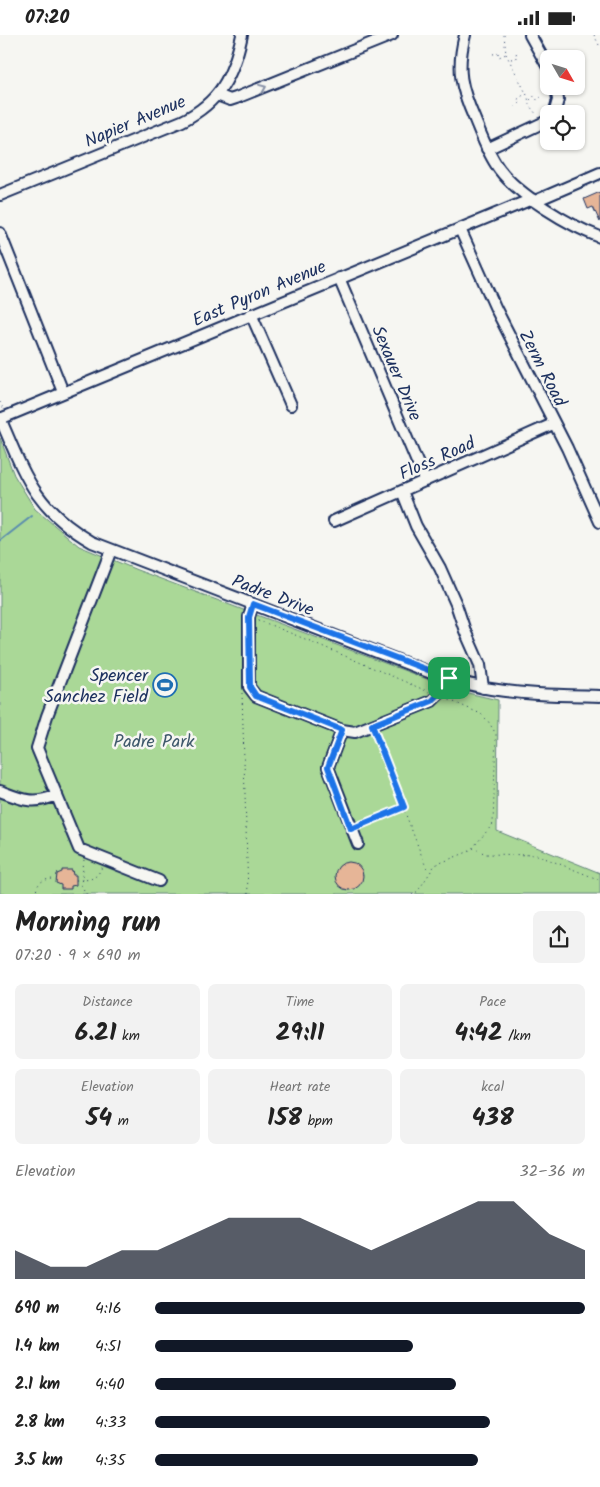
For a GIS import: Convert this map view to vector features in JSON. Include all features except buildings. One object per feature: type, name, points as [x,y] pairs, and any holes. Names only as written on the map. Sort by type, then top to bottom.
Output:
[{"type":"street","name":"Napier Avenue","points":[[0,195],[182,121],[200,111],[217,95],[231,73],[242,35]]},
{"type":"street","points":[[217,95],[230,100],[236,98],[392,35]]},
{"type":"street","points":[[465,35],[460,57],[462,87],[487,149],[500,171],[533,200],[600,237]]},
{"type":"street","points":[[530,35],[540,53]]},
{"type":"street","points":[[487,149],[540,123]]},
{"type":"street","name":"East Pyron Avenue","points":[[0,419],[339,278],[600,173]]},
{"type":"street","name":"Zerm Road","points":[[460,229],[496,309],[599,519]]},
{"type":"street","points":[[0,233],[63,392]]},
{"type":"street","name":"Sexauer Drive","points":[[339,278],[425,481]]},
{"type":"street","points":[[251,315],[291,405]]},
{"type":"street","name":"Padre Drive","points":[[0,419],[24,476],[41,501],[68,527],[92,542],[449,678],[483,688],[526,694],[600,696]]},
{"type":"street","name":"Floss Road","points":[[334,521],[553,424]]},
{"type":"street","points":[[402,491],[416,526],[440,568],[456,604],[465,631],[480,665],[483,688]]},
{"type":"street","points":[[111,550],[46,716],[37,749],[79,849],[159,881]]},
{"type":"street","points":[[253,604],[249,617],[250,687],[252,692],[256,696],[342,730],[354,732],[432,701],[443,690],[449,678]]},
{"type":"street","points":[[342,730],[328,767],[358,844]]},
{"type":"street","points":[[0,791],[26,801],[44,800],[56,795]]},
{"type":"path","points":[[504,35],[506,54],[529,100],[529,105],[540,112]]},
{"type":"path","points":[[594,35],[600,47]]},
{"type":"path","points":[[493,54],[498,53],[499,57],[506,54]]},
{"type":"path","points":[[510,59],[516,58],[515,54],[519,53]]},
{"type":"path","points":[[515,106],[520,103],[518,99],[526,94]]},
{"type":"path","points":[[529,100],[534,96],[536,100],[541,97]]},
{"type":"path","points":[[0,402],[2,407]]},
{"type":"path","points":[[414,894],[418,891],[434,865],[465,854],[493,824],[496,734],[488,721]]},
{"type":"path","points":[[372,725],[426,867],[430,870]]},
{"type":"path","points":[[351,829],[404,807]]},
{"type":"path","points":[[472,848],[486,854],[537,855],[600,881]]},
{"type":"path","points":[[86,894],[82,890],[81,880],[82,865],[88,852]]},
{"type":"path","points":[[76,880],[95,878],[105,859]]},
{"type":"path","points":[[36,894],[37,887],[41,882],[46,879],[56,879]]},
{"type":"green space","name":"Padre Park","points":[[0,438],[14,475],[35,509],[79,546],[137,570],[459,691],[498,700],[497,831],[600,873],[600,894],[0,894]]},
{"type":"waterway","points":[[0,541],[32,516]]},
{"type":"place","name":"Spencer Sanchez Field","points":[[165,685]]},
{"type":"route","points":[[253,604],[434,674],[449,678],[443,690],[432,701],[372,725],[404,807],[351,829],[328,767],[342,730],[256,696],[252,692],[250,687],[249,617],[253,604]]}]
